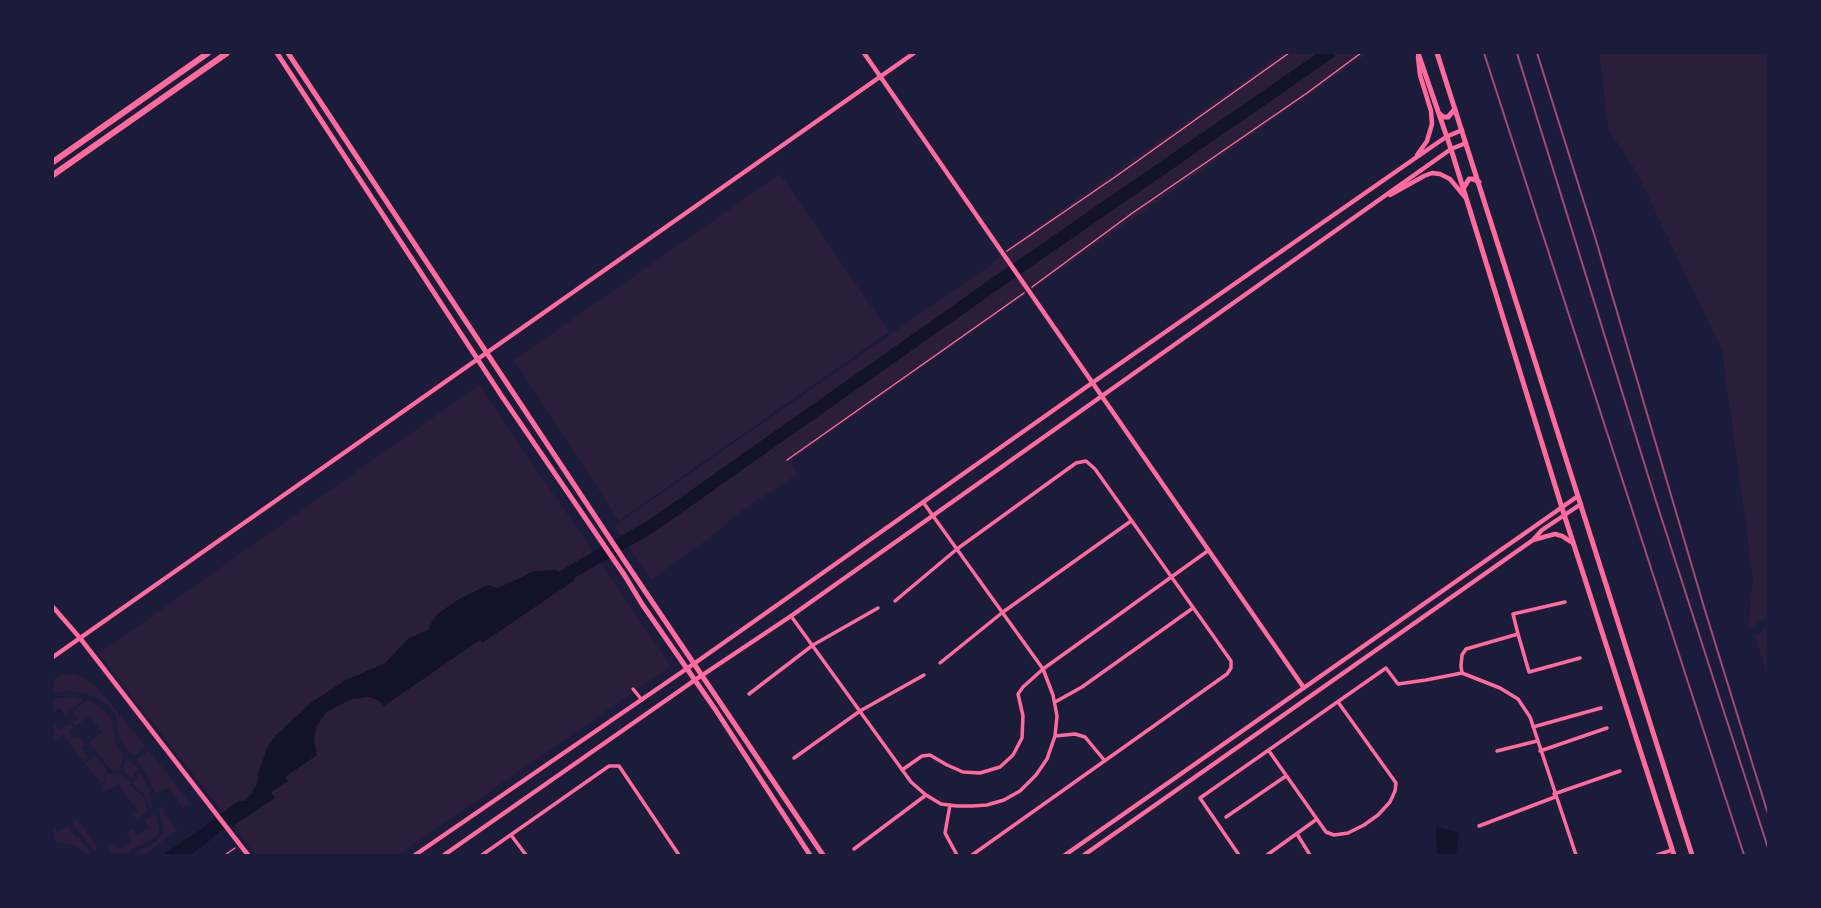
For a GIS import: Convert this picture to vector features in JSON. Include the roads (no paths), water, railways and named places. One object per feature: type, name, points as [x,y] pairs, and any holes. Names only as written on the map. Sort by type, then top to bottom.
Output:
[{"type":"main road","points":[[53,162],[208,53]]},
{"type":"main road","points":[[53,175],[228,53]]},
{"type":"main road","points":[[277,53],[478,359],[642,604],[687,668],[810,855]]},
{"type":"main road","points":[[288,53],[488,352],[626,563],[695,663],[823,855]]},
{"type":"main road","points":[[1417,53],[1451,149],[1564,515],[1673,853]]},
{"type":"main road","points":[[1437,53],[1692,855]]},
{"type":"main road","points":[[1439,114],[1443,117],[1448,117],[1455,109]]},
{"type":"main road","points":[[1463,189],[1469,179],[1479,182]]},
{"type":"street","points":[[864,53],[1304,688]]},
{"type":"street","points":[[53,657],[914,53]]},
{"type":"street","points":[[1414,159],[1427,141],[1432,124],[1431,111],[1420,75],[1417,53]]},
{"type":"street","points":[[415,855],[642,700],[1092,383],[1414,159],[1446,137],[1462,130]]},
{"type":"street","points":[[444,855],[695,680],[791,616],[1451,149],[1466,143]]},
{"type":"street","points":[[1377,201],[1408,186],[1424,176],[1432,174],[1440,174],[1450,179],[1466,200]]},
{"type":"street","points":[[895,601],[957,549],[1076,463],[1086,461],[1095,469],[1231,661],[1231,668],[1227,674],[972,855]]},
{"type":"street","points":[[1065,855],[1578,496]]},
{"type":"street","points":[[791,616],[911,782],[926,795],[941,804],[987,805],[1004,800],[1020,791],[1036,775],[1047,759],[1055,736],[1057,716],[1055,702],[1043,668],[923,502]]},
{"type":"street","points":[[1084,855],[1533,540],[1542,530],[1580,504]]},
{"type":"street","points":[[940,663],[1003,612],[1132,521]]},
{"type":"street","points":[[1533,540],[1555,534],[1562,536],[1573,543]]},
{"type":"street","points":[[902,770],[922,756],[930,755],[963,772],[980,773],[1000,767],[1013,755],[1022,738],[1023,716],[1018,694],[1023,687],[1043,668],[1209,550]]},
{"type":"street","points":[[1565,602],[1514,614],[1518,634],[1529,672],[1580,658]]},
{"type":"street","points":[[53,607],[80,638],[248,855]]},
{"type":"street","points":[[749,694],[813,645],[878,608]]},
{"type":"street","points":[[1055,702],[1082,686],[1193,608]]},
{"type":"street","points":[[1462,672],[1460,666],[1462,655],[1466,649],[1518,634]]},
{"type":"street","points":[[1239,855],[1200,798],[1386,668],[1398,684],[1426,680],[1462,672],[1500,688],[1518,699],[1530,717],[1540,751],[1576,855]]},
{"type":"street","points":[[794,758],[860,711],[924,674]]},
{"type":"street","points":[[632,689],[642,700]]},
{"type":"street","points":[[1269,751],[1326,832],[1334,835],[1348,832],[1364,825],[1378,815],[1390,802],[1396,791],[1396,783],[1338,702]]},
{"type":"street","points":[[1533,727],[1601,708]]},
{"type":"street","points":[[1540,751],[1608,728]]},
{"type":"street","points":[[1055,736],[1075,734],[1085,737],[1105,761]]},
{"type":"street","points":[[1496,751],[1537,741]]},
{"type":"street","points":[[482,855],[609,766],[619,766],[679,855]]},
{"type":"street","points":[[1479,826],[1620,771]]},
{"type":"street","points":[[1226,817],[1286,776]]},
{"type":"street","points":[[854,849],[926,795]]},
{"type":"street","points":[[950,805],[944,833],[957,855]]},
{"type":"street","points":[[1267,855],[1317,820]]},
{"type":"street","points":[[1297,834],[1310,855]]},
{"type":"street","points":[[511,835],[526,855]]},
{"type":"street","points":[[1658,855],[1673,853]]},
{"type":"waterway","points":[[554,582],[650,527],[1002,279],[1329,53]]},
{"type":"waterway","points":[[178,855],[241,807]]},
{"type":"railway","points":[[1484,53],[1744,855]]},
{"type":"railway","points":[[1517,53],[1655,498],[1768,848]]},
{"type":"railway","points":[[1537,53],[1595,237],[1704,607],[1768,814]]}]
